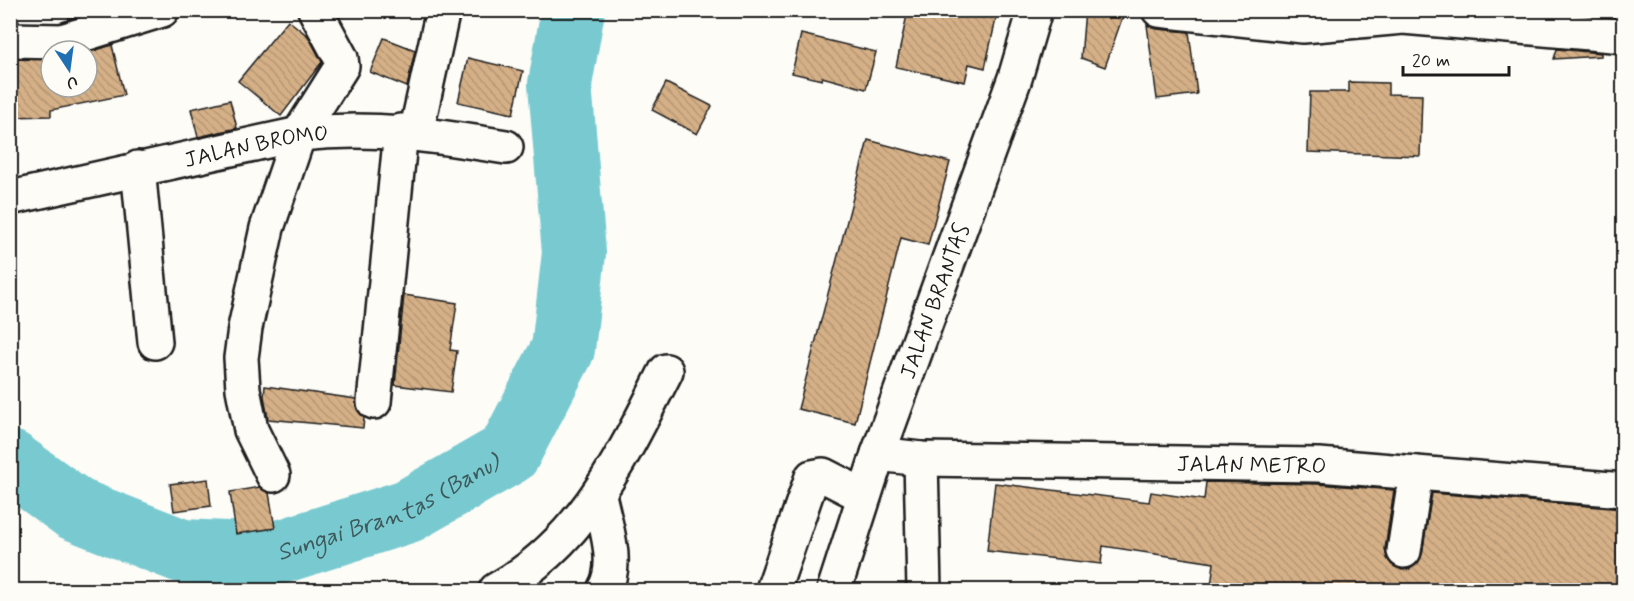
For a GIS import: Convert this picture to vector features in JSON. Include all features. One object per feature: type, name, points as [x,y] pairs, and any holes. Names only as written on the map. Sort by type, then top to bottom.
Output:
[{"type":"street","points":[[10,40],[62,41],[162,10]]},
{"type":"street","points":[[273,475],[251,430],[243,389],[241,358],[267,228],[299,134],[342,66],[341,58],[315,10]]},
{"type":"street","points":[[374,402],[409,132],[442,10]]},
{"type":"street","name":"JALAN BRANTAS","points":[[834,591],[878,454],[1015,78],[1035,10]]},
{"type":"street","points":[[1159,10],[1303,26],[1403,16],[1623,36]]},
{"type":"street","name":"JALAN BROMO","points":[[10,198],[299,134],[336,130],[409,132],[506,147]]},
{"type":"street","points":[[138,168],[155,342]]},
{"type":"street","points":[[496,591],[522,576],[571,532],[599,495],[666,371]]},
{"type":"street","name":"JALAN METRO","points":[[878,454],[921,459],[1319,465],[1623,490]]},
{"type":"street","points":[[921,459],[924,591]]},
{"type":"street","points":[[1404,551],[1416,473]]},
{"type":"street","points":[[772,591],[812,477],[823,475],[864,496]]},
{"type":"street","points":[[599,495],[612,562],[611,575],[604,591]]},
{"type":"building","points":[[67,10],[97,10],[69,19]]},
{"type":"building","points":[[908,10],[998,10],[985,68],[969,64],[965,82],[896,67]]},
{"type":"building","points":[[1085,10],[1125,10],[1105,67],[1081,58]]},
{"type":"building","points":[[1566,10],[1600,10],[1600,15],[1565,12]]},
{"type":"building","points":[[288,20],[308,36],[322,62],[281,116],[238,81]]},
{"type":"building","points":[[1147,25],[1157,29],[1189,32],[1197,94],[1157,99]]},
{"type":"building","points":[[801,34],[876,52],[866,89],[822,77],[822,80],[792,73]]},
{"type":"building","points":[[384,38],[415,50],[407,87],[370,72]]},
{"type":"building","points":[[112,45],[124,95],[51,110],[51,116],[10,117],[10,59],[39,60],[39,99],[99,99],[99,49]]},
{"type":"building","points":[[1557,49],[1601,53],[1601,56],[1554,59]]},
{"type":"building","points":[[468,58],[523,71],[513,114],[458,102]]},
{"type":"building","points":[[1349,82],[1388,83],[1388,94],[1422,95],[1420,156],[1308,152],[1310,92],[1349,92]]},
{"type":"building","points":[[666,83],[712,106],[697,134],[652,110]]},
{"type":"building","points":[[230,100],[237,128],[198,137],[191,109]]},
{"type":"building","points":[[868,140],[950,162],[928,245],[901,238],[855,423],[798,409]]},
{"type":"building","points":[[404,295],[457,303],[450,350],[457,351],[451,392],[395,385]]},
{"type":"building","points":[[265,386],[356,399],[357,409],[364,418],[363,428],[268,419],[264,396]]},
{"type":"building","points":[[208,479],[211,506],[174,511],[170,484]]},
{"type":"building","points":[[1206,482],[1318,484],[1394,490],[1385,549],[1392,565],[1402,570],[1410,569],[1418,563],[1422,554],[1432,493],[1623,509],[1623,591],[1246,591],[1211,586],[1214,563],[1103,546],[1101,564],[987,551],[995,483],[1149,502],[1151,492],[1204,500]]},
{"type":"building","points":[[260,487],[269,493],[275,528],[236,534],[230,492]]},
{"type":"waterway","name":"Sungai Brantas (Banu)","points":[[10,462],[75,509],[182,551],[271,555],[408,511],[509,453],[563,349],[574,253],[560,84],[573,10]]}]
